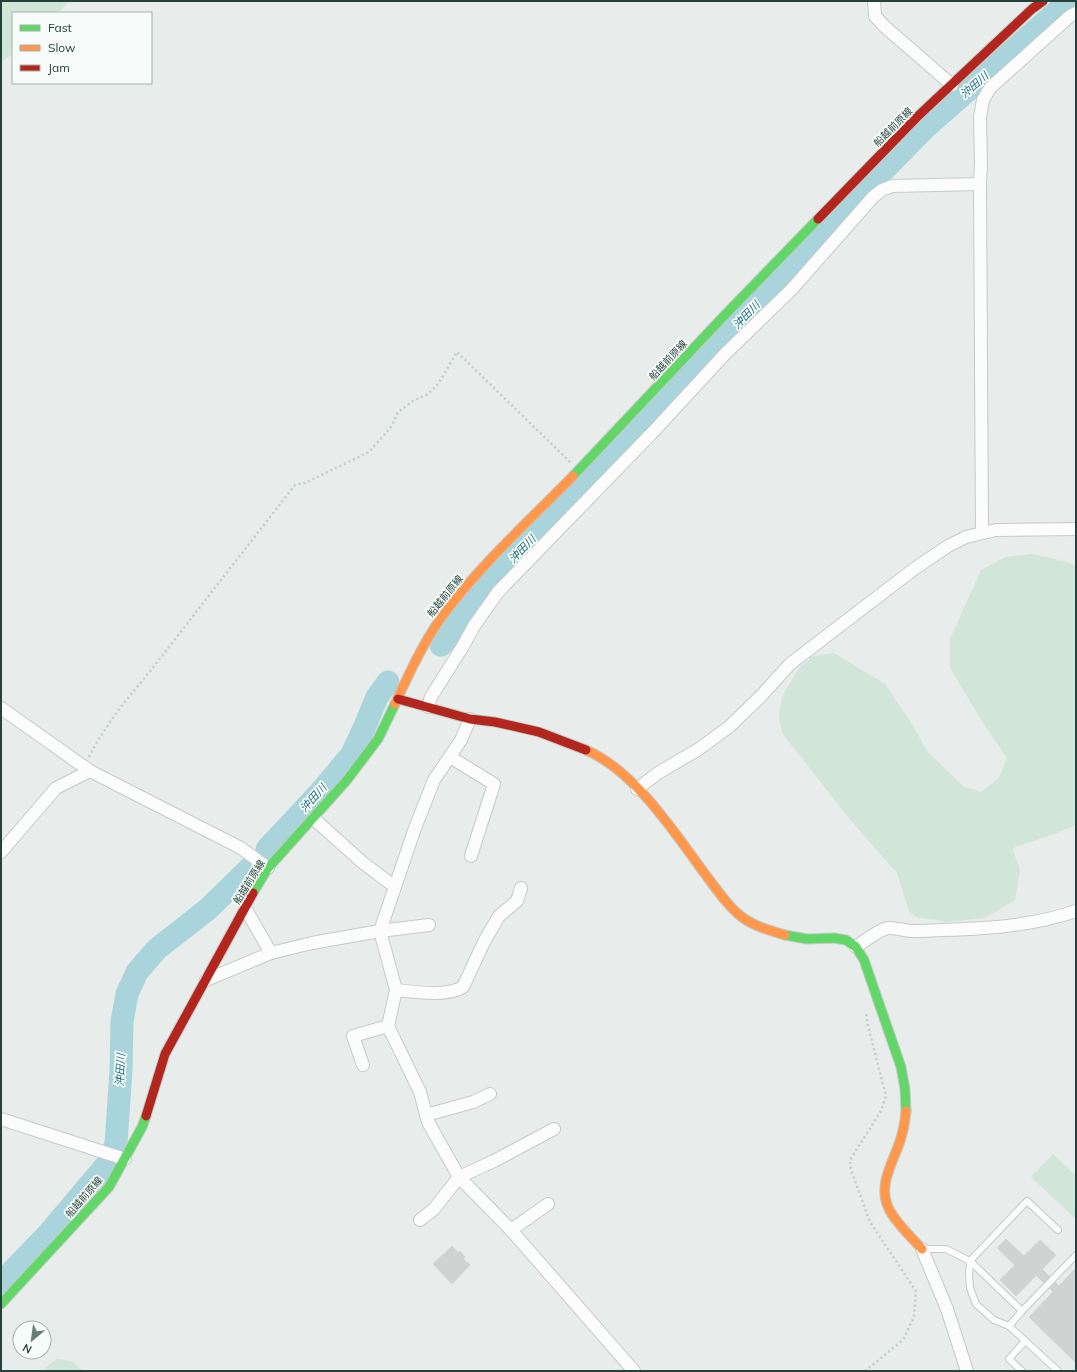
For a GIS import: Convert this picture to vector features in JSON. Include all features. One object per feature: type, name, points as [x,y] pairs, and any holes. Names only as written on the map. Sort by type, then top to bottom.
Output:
[{"type":"main road","name":"船越前原線","points":[[1,1304],[109,1187],[142,1127],[165,1054],[244,908],[268,868],[348,780],[378,739],[429,635],[450,605],[478,572],[579,470],[917,117],[1032,9],[1043,1]]},
{"type":"main road","points":[[398,699],[470,719],[495,722],[539,732],[568,742],[600,756],[629,780],[660,814],[713,886],[736,913],[748,922],[787,936],[807,939],[834,938],[846,940],[856,947],[864,960],[869,973],[901,1068],[906,1091],[903,1129],[898,1149],[887,1172],[884,1187],[888,1208],[901,1226],[922,1249]]},
{"type":"street","points":[[874,1],[876,16],[884,26],[952,85]]},
{"type":"street","points":[[982,533],[980,117],[982,100],[990,88],[1070,16],[1076,13]]},
{"type":"street","points":[[428,707],[431,697],[474,626],[498,592],[653,432],[725,354],[792,289],[874,197],[882,190],[892,186],[980,184]]},
{"type":"street","points":[[637,789],[658,773],[699,749],[730,726],[761,696],[790,664],[914,569],[948,546],[966,537],[996,530],[1076,528]]},
{"type":"street","points":[[1,708],[87,769],[241,848],[268,868]]},
{"type":"street","points":[[470,719],[462,740],[434,780],[415,828],[380,931],[396,990],[388,1026],[420,1092],[428,1122],[459,1177],[510,1230],[634,1371]]},
{"type":"street","points":[[450,757],[494,784],[471,856]]},
{"type":"street","points":[[1,852],[56,788],[87,769]]},
{"type":"street","points":[[314,819],[362,862],[395,887]]},
{"type":"street","points":[[396,990],[420,993],[456,991],[462,988],[498,916],[517,901],[521,888]]},
{"type":"street","points":[[244,908],[270,953]]},
{"type":"street","points":[[856,947],[887,928],[909,932],[1001,927],[1061,916],[1076,911]]},
{"type":"street","points":[[206,980],[270,953],[312,943],[380,931],[429,926]]},
{"type":"street","points":[[363,1065],[353,1036],[388,1026]]},
{"type":"street","points":[[426,1115],[473,1102],[490,1094]]},
{"type":"street","points":[[1,1119],[125,1159]]},
{"type":"street","points":[[425,1223],[459,1177],[494,1161],[554,1129]]},
{"type":"street","points":[[510,1230],[548,1204]]},
{"type":"street","points":[[922,1249],[948,1309],[967,1371]]},
{"type":"lane","points":[[1058,1230],[1027,1201],[970,1261],[969,1276],[970,1288],[976,1304],[994,1320],[1009,1326],[1058,1371]]},
{"type":"lane","points":[[922,1249],[946,1249],[970,1261],[1022,1311]]},
{"type":"lane","points":[[1009,1326],[1076,1255]]},
{"type":"lane","points":[[1022,1371],[1009,1360],[1025,1342]]},
{"type":"path","points":[[87,769],[98,739],[117,710],[144,679],[295,485],[305,483],[370,452],[391,427],[398,412],[413,401],[428,394],[439,383],[457,352],[579,470]]},
{"type":"green space","points":[[1,1],[70,1],[58,12],[12,12],[12,55],[1,62]]},
{"type":"green space","points":[[1032,554],[1064,561],[1076,566],[1076,825],[1015,847],[1013,850],[1020,870],[1015,900],[985,918],[946,922],[916,917],[909,911],[897,873],[852,822],[782,733],[779,717],[782,696],[799,668],[813,656],[834,653],[885,684],[912,724],[927,751],[963,786],[981,792],[999,778],[1007,758],[985,726],[950,668],[950,639],[981,570],[1006,557]]},
{"type":"green space","points":[[1053,1154],[1076,1176],[1076,1219],[1031,1177]]},
{"type":"green space","points":[[57,1359],[72,1361],[83,1371],[45,1371],[46,1367]]},
{"type":"building","points":[[1006,1239],[1024,1256],[1015,1265],[997,1248]]},
{"type":"building","points":[[1040,1240],[1056,1255],[1016,1296],[1000,1280]]},
{"type":"building","points":[[452,1246],[458,1253],[460,1251],[465,1257],[463,1259],[470,1265],[452,1284],[433,1264]]},
{"type":"building","points":[[1076,1268],[1076,1363],[1029,1317]]},
{"type":"building","points":[[1042,1269],[1059,1286],[1053,1292],[1036,1275]]},
{"type":"waterway","name":"沖田川","points":[[441,645],[454,630],[463,612],[825,230],[924,129],[1069,1]]},
{"type":"waterway","name":"沖田川","points":[[267,849],[323,789],[352,754],[377,697],[388,682]]},
{"type":"waterway","name":"沖田川","points":[[1,1283],[50,1232],[109,1162],[116,1144],[121,1070],[122,1022],[127,994],[137,972],[157,949],[208,909],[251,867]]},
{"type":"traffic: fast","points":[[573,476],[818,219]]},
{"type":"traffic: fast","points":[[253,893],[268,868],[347,780],[378,739],[395,704]]},
{"type":"traffic: fast","points":[[785,935],[807,939],[834,938],[846,940],[856,947],[864,960],[901,1067],[905,1089],[906,1111]]},
{"type":"traffic: fast","points":[[1,1304],[109,1187],[142,1127],[146,1116]]},
{"type":"traffic: slow","points":[[395,704],[416,660],[441,618],[471,580],[573,476]]},
{"type":"traffic: slow","points":[[586,750],[621,772],[637,787],[667,822],[720,894],[741,917],[765,929],[785,935]]},
{"type":"traffic: slow","points":[[906,1111],[902,1136],[889,1169],[885,1185],[885,1194],[886,1202],[893,1216],[922,1249]]},
{"type":"traffic: jam","points":[[818,219],[917,117],[1032,9],[1043,1]]},
{"type":"traffic: jam","points":[[398,699],[470,719],[495,722],[539,732],[586,750]]},
{"type":"traffic: jam","points":[[146,1116],[165,1054],[253,893]]}]
